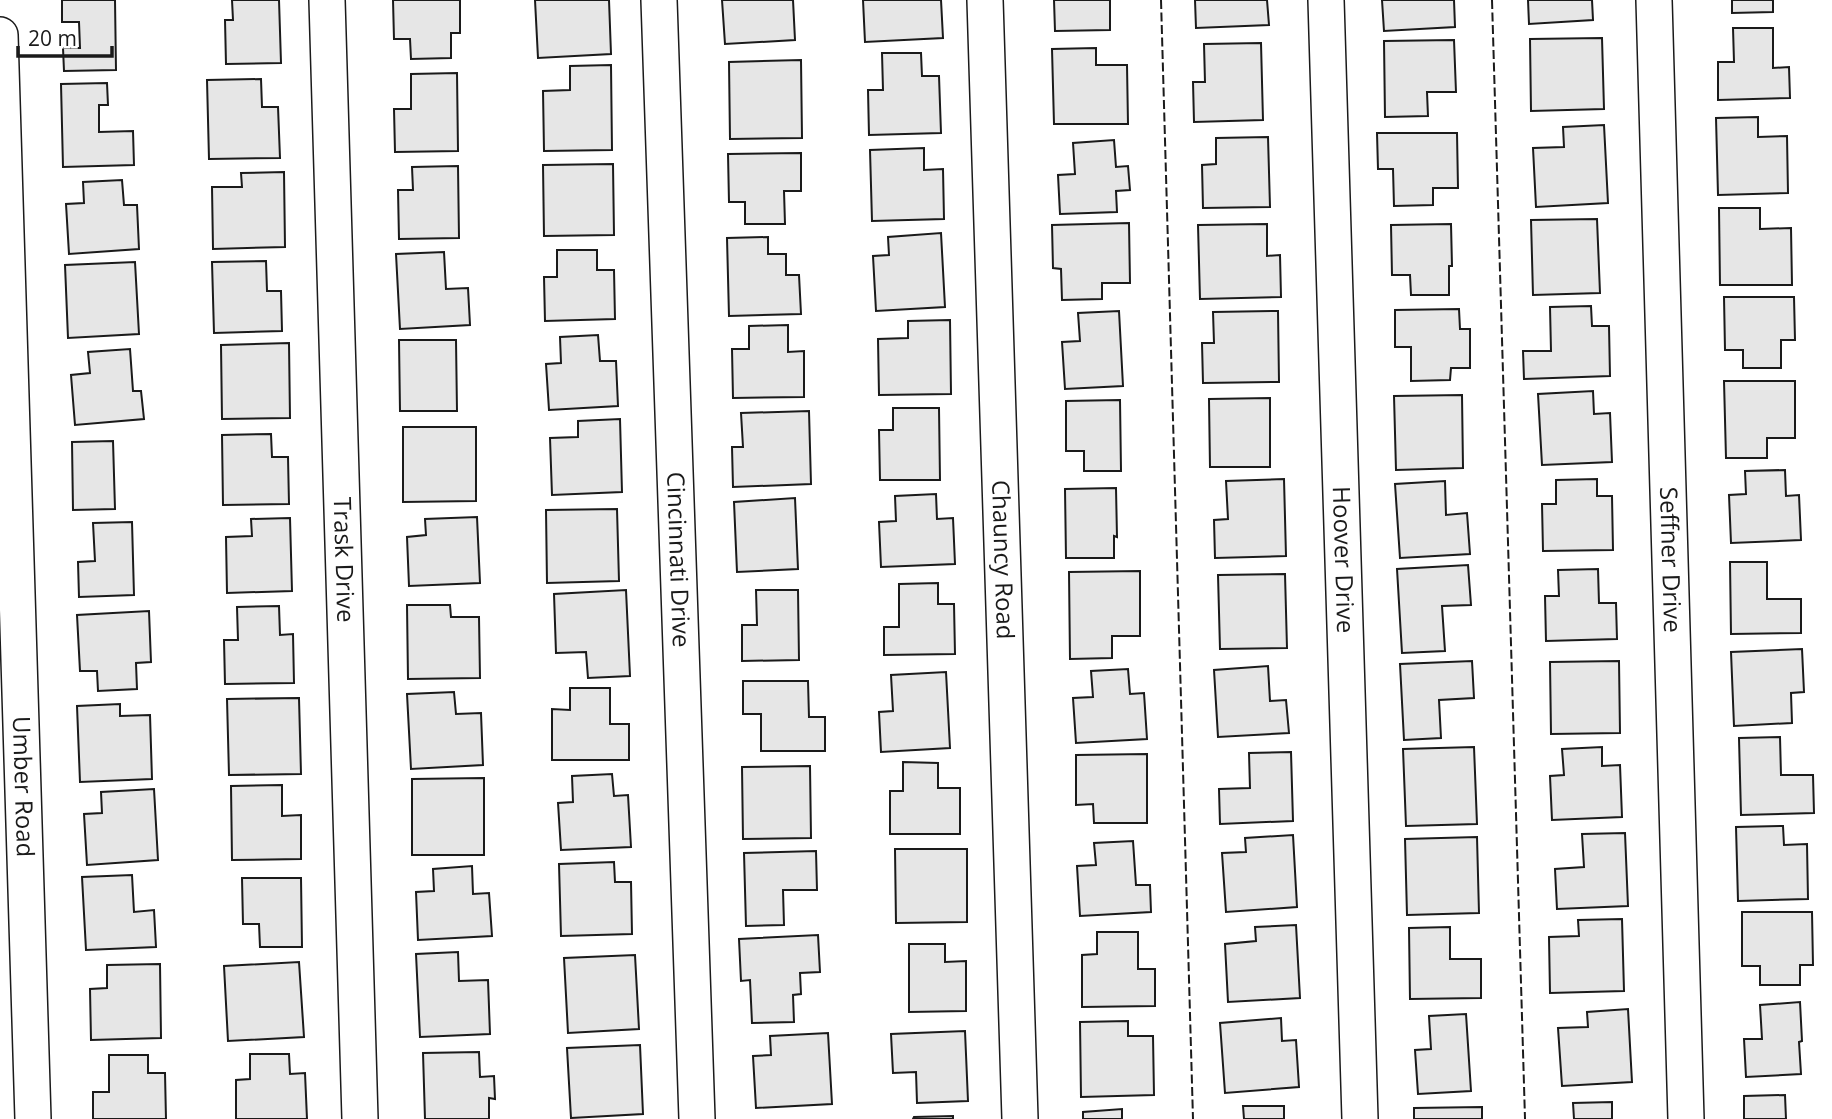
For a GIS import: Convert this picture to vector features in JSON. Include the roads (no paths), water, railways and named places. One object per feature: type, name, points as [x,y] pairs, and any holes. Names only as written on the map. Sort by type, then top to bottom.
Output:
[{"type":"street","name":"Trask Drive","points":[[327,0],[360,1119]]},
{"type":"street","name":"Cincinnati Drive","points":[[659,0],[697,1119]]},
{"type":"street","name":"Chauncy Road","points":[[985,0],[1020,1119]]},
{"type":"street","name":"Hoover Drive","points":[[1326,0],[1360,1119]]},
{"type":"street","name":"Seffner Drive","points":[[1654,0],[1686,1119]]},
{"type":"street","name":"Umber Road","points":[[0,35],[33,1119]]}]
